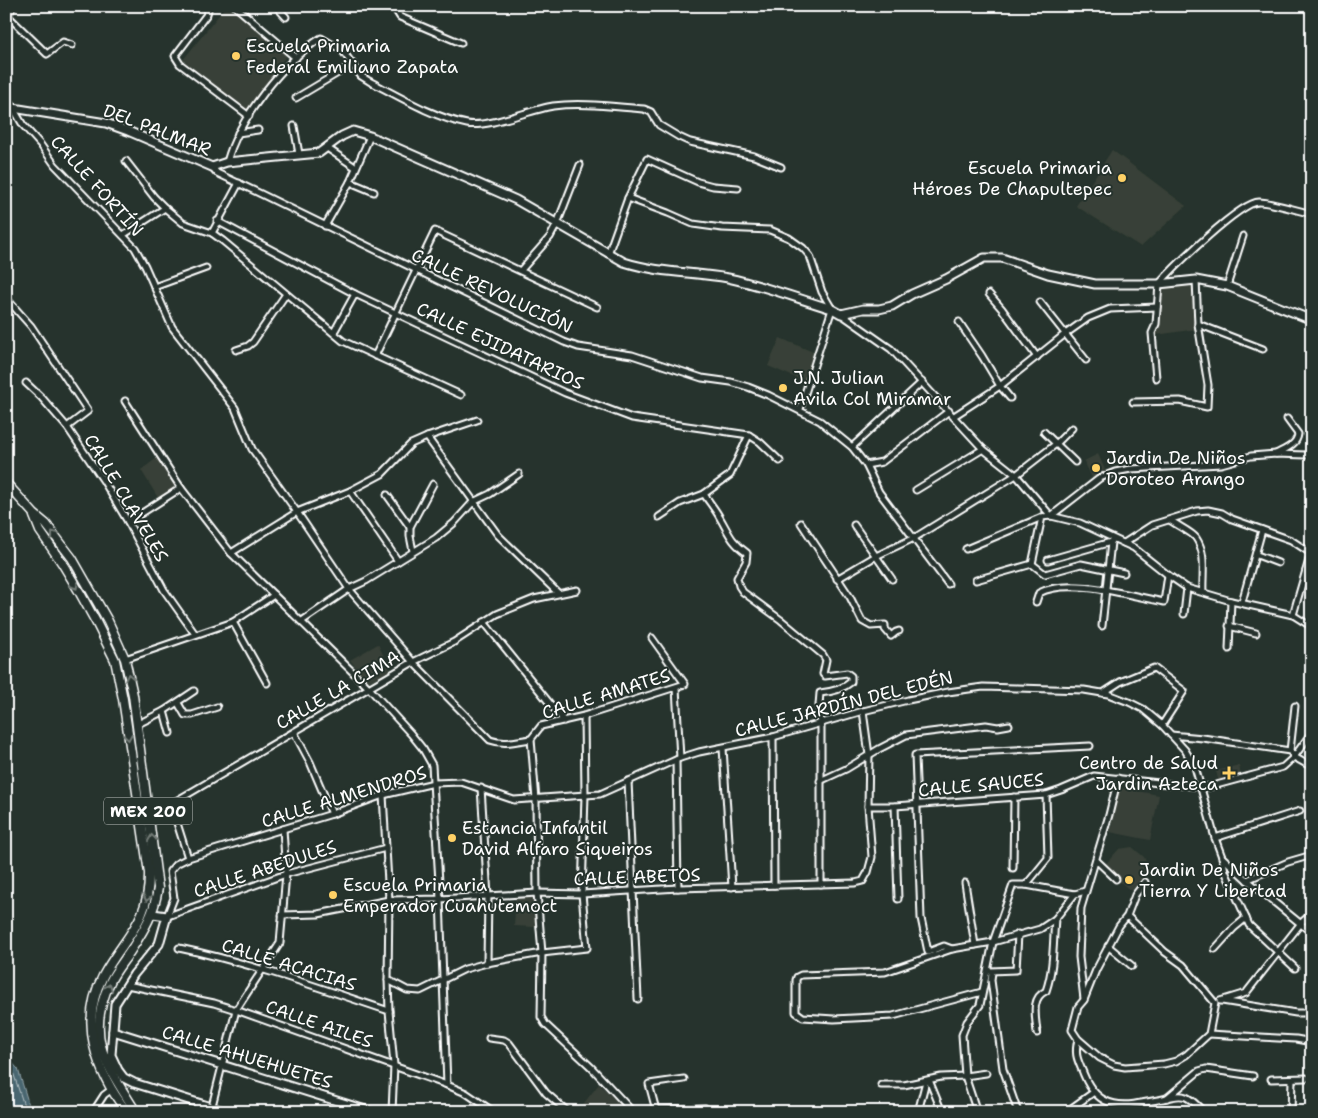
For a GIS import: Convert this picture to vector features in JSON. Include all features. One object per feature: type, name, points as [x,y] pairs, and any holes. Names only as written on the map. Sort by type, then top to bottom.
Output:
[{"type":"main road","points":[[7,15],[12,6]]},
{"type":"main road","name":"MEX 200","points":[[6,482],[34,514],[46,524],[72,558],[108,621],[125,659],[133,696],[158,888],[153,914],[111,980],[99,1012],[98,1030],[104,1058],[112,1075],[136,1112]]},
{"type":"main road","name":"MEX 200","points":[[34,514],[40,531],[62,562],[115,660],[123,699],[149,873],[148,898],[141,918],[103,976],[93,1005],[91,1022],[93,1043],[98,1062],[127,1112]]},
{"type":"street","points":[[209,6],[207,14],[175,56],[180,64],[249,116]]},
{"type":"street","points":[[235,6],[296,58]]},
{"type":"street","points":[[276,6],[286,17]]},
{"type":"street","points":[[392,6],[400,17],[461,43]]},
{"type":"street","points":[[7,15],[47,54],[63,42],[72,45]]},
{"type":"street","points":[[227,162],[238,133],[277,78],[296,58],[321,38],[342,50],[361,76],[369,81],[425,109],[466,124],[486,123],[551,106],[644,109],[651,112],[659,125],[679,138],[754,156],[781,167]]},
{"type":"street","points":[[296,98],[353,64]]},
{"type":"street","points":[[6,101],[13,108]]},
{"type":"street","name":"DEL PALMAR","points":[[13,108],[106,123],[212,167],[227,162],[319,153],[342,136],[353,132],[370,136]]},
{"type":"street","name":"CALLE FORTÍN","points":[[13,108],[23,125],[56,165],[124,234],[135,248],[172,327],[235,408],[252,449],[349,589],[413,662],[490,740],[508,743],[531,738]]},
{"type":"street","points":[[294,126],[299,154]]},
{"type":"street","points":[[238,133],[258,130]]},
{"type":"street","points":[[325,226],[350,182],[370,136],[516,200],[624,262],[642,268],[733,279],[832,308],[891,349],[983,449],[1016,475],[1051,516]]},
{"type":"street","points":[[327,148],[355,167]]},
{"type":"street","points":[[608,254],[628,198],[647,159],[698,182],[713,186],[738,188]]},
{"type":"street","points":[[126,161],[154,197],[183,223],[212,233],[343,340],[461,395]]},
{"type":"street","points":[[521,270],[550,237],[580,165]]},
{"type":"street","name":"CALLE REVOLUCIÓN","points":[[212,167],[218,173],[564,342],[578,347],[632,355],[702,378],[739,384],[768,395],[820,421],[852,446],[866,465],[879,492],[948,584]]},
{"type":"street","points":[[350,182],[374,192]]},
{"type":"street","points":[[212,233],[239,183]]},
{"type":"street","points":[[628,198],[668,212],[694,224],[722,228],[770,230],[789,238],[804,248],[810,256],[822,292],[832,308],[800,410]]},
{"type":"street","points":[[1156,378],[1152,334],[1156,324],[1159,284],[1180,261],[1248,204],[1259,202],[1312,214]]},
{"type":"street","points":[[124,234],[165,208]]},
{"type":"street","name":"CALLE EJIDATARIOS","points":[[217,222],[355,294],[565,393],[632,418],[749,435],[760,442],[780,461]]},
{"type":"street","points":[[375,356],[435,231],[597,307]]},
{"type":"street","points":[[1227,286],[1243,236]]},
{"type":"street","points":[[840,314],[892,306],[984,258],[1002,258],[1048,274],[1095,284],[1159,284],[1196,280],[1227,286],[1312,320]]},
{"type":"street","points":[[154,287],[206,268]]},
{"type":"street","points":[[1133,402],[1180,401],[1207,406],[1208,384],[1198,324],[1196,280]]},
{"type":"street","points":[[236,350],[253,342],[286,294]]},
{"type":"street","points":[[334,332],[355,294]]},
{"type":"street","points":[[989,294],[1037,357]]},
{"type":"street","points":[[6,298],[31,326],[88,411],[67,427]]},
{"type":"street","points":[[1040,302],[1086,360]]},
{"type":"street","points":[[954,416],[1000,386],[1064,334],[1099,312],[1110,309],[1157,307]]},
{"type":"street","points":[[959,322],[1000,386],[1010,398]]},
{"type":"street","points":[[1198,324],[1263,349]]},
{"type":"street","points":[[852,446],[922,382]]},
{"type":"street","name":"CALLE CLAVELES","points":[[26,383],[67,427],[128,522],[164,590],[195,634]]},
{"type":"street","points":[[125,401],[181,488],[231,553],[369,688],[423,749],[432,765],[440,899],[447,1085]]},
{"type":"street","points":[[866,465],[882,462],[949,411]]},
{"type":"street","points":[[1276,454],[1297,439],[1298,434],[1287,419]]},
{"type":"street","points":[[231,553],[297,512],[350,492],[382,474],[411,444],[427,436],[477,420]]},
{"type":"street","points":[[837,579],[876,556],[914,538],[1016,475],[1056,444],[1072,428]]},
{"type":"street","points":[[1044,432],[1075,462]]},
{"type":"street","points":[[659,517],[680,503],[704,494],[730,475],[749,435]]},
{"type":"street","points":[[427,436],[498,535],[558,594]]},
{"type":"street","points":[[916,490],[983,449]]},
{"type":"street","points":[[1051,516],[1100,478],[1115,472],[1131,469],[1221,464],[1251,456],[1276,454],[1306,455],[1312,452]]},
{"type":"street","points":[[302,621],[349,589],[366,581],[436,538],[454,523],[473,502],[490,494],[519,474]]},
{"type":"street","points":[[413,551],[410,527],[433,484]]},
{"type":"street","points":[[128,522],[181,488]]},
{"type":"street","points":[[350,492],[398,561]]},
{"type":"street","points":[[704,494],[720,517],[736,546],[747,553],[746,562],[737,578],[743,592],[823,654],[826,660],[823,674],[825,676],[847,674],[851,676],[851,682],[847,685],[829,692],[820,693],[820,884]]},
{"type":"street","points":[[387,495],[410,527]]},
{"type":"street","points":[[1124,543],[1152,525],[1197,511],[1215,511],[1291,540],[1311,554],[1293,615]]},
{"type":"street","points":[[1032,564],[1042,516]]},
{"type":"street","points":[[966,549],[1042,516],[1051,516],[1080,523],[1112,541],[1124,543],[1134,548],[1187,588],[1231,601],[1293,615],[1312,627]]},
{"type":"street","points":[[1170,520],[1196,538],[1205,562],[1202,572],[1203,592]]},
{"type":"street","points":[[801,523],[850,597],[862,622],[871,626],[885,627],[890,636],[900,631]]},
{"type":"street","points":[[854,525],[892,579]]},
{"type":"street","points":[[1242,602],[1257,555],[1262,530]]},
{"type":"street","points":[[1048,560],[1112,541]]},
{"type":"street","points":[[1102,626],[1112,541]]},
{"type":"street","points":[[1257,555],[1278,563]]},
{"type":"street","points":[[1032,564],[1045,574],[1081,564],[1124,573]]},
{"type":"street","points":[[976,580],[1032,564]]},
{"type":"street","points":[[1306,570],[1312,575]]},
{"type":"street","points":[[1036,602],[1039,593],[1044,590],[1083,586],[1164,602],[1168,575]]},
{"type":"street","points":[[1184,614],[1187,588]]},
{"type":"street","name":"CALLE LA CIMA","points":[[188,858],[171,804],[413,662],[454,642],[497,614],[534,599],[577,590]]},
{"type":"street","points":[[125,659],[233,622],[274,595]]},
{"type":"street","points":[[1230,649],[1231,601]]},
{"type":"street","points":[[233,622],[267,683]]},
{"type":"street","points":[[484,622],[564,721]]},
{"type":"street","points":[[1229,626],[1256,633]]},
{"type":"street","name":"CALLE AMATES","points":[[633,1112],[591,1067],[545,1024],[541,1017],[542,953],[537,893],[536,800],[531,738],[541,726],[584,716],[685,684],[652,638]]},
{"type":"street","points":[[1102,693],[1120,682],[1154,668],[1184,691],[1162,725]]},
{"type":"street","name":"CALLE JARDÍN DEL EDÉN","points":[[678,759],[773,738],[863,711],[948,692],[983,687],[1084,690],[1102,693],[1129,702],[1143,710],[1162,725],[1185,750],[1201,786],[1222,857],[1246,880],[1312,933]]},
{"type":"street","points":[[676,688],[678,888]]},
{"type":"street","points":[[136,725],[178,703],[194,691]]},
{"type":"street","points":[[178,703],[184,714],[192,715],[217,707]]},
{"type":"street","points":[[1290,752],[1295,706]]},
{"type":"street","points":[[164,711],[170,733]]},
{"type":"street","points":[[863,711],[869,755],[868,806]]},
{"type":"street","points":[[388,980],[407,990],[420,991],[465,969],[487,963],[542,953],[587,948],[582,894],[585,795],[584,716]]},
{"type":"street","points":[[820,781],[846,769],[906,735],[986,725],[998,727],[1009,725]]},
{"type":"street","points":[[294,732],[310,762],[332,814]]},
{"type":"street","name":"CALLE SAUCES","points":[[868,806],[895,806],[1046,795],[1094,776],[1178,785],[1209,786],[1283,766],[1294,757],[1312,732]]},
{"type":"street","points":[[1171,735],[1203,738],[1290,752],[1294,757],[1312,767]]},
{"type":"street","points":[[773,738],[774,885]]},
{"type":"street","points":[[952,950],[944,946],[928,952],[921,918],[915,755],[1090,746]]},
{"type":"street","points":[[723,748],[732,887]]},
{"type":"street","name":"CALLE ALMENDROS","points":[[168,916],[174,898],[170,871],[176,864],[188,858],[284,830],[383,796],[434,783],[461,782],[514,800],[536,800],[600,794],[678,759]]},
{"type":"street","points":[[1084,1000],[1079,957],[1081,908],[1118,778]]},
{"type":"street","points":[[628,781],[638,999]]},
{"type":"street","points":[[481,788],[488,896],[487,963]]},
{"type":"street","points":[[1026,885],[1048,858],[1046,795]]},
{"type":"street","points":[[383,796],[389,900],[389,1012],[394,1066],[392,1112]]},
{"type":"street","points":[[1013,868],[1014,797]]},
{"type":"street","name":"CALLE ABETOS","points":[[282,915],[318,914],[389,900],[537,893],[582,894],[678,888],[855,884],[863,881],[868,872],[872,857],[868,806]]},
{"type":"street","points":[[895,806],[898,899]]},
{"type":"street","points":[[1215,838],[1300,811]]},
{"type":"street","points":[[212,1106],[236,1010],[280,943],[286,874],[284,830]]},
{"type":"street","name":"CALLE ABEDULES","points":[[153,914],[168,916],[286,874],[386,848]]},
{"type":"street","points":[[1246,880],[1288,862],[1312,855]]},
{"type":"street","points":[[1222,857],[1225,870],[1249,925],[1296,968]]},
{"type":"street","points":[[1096,860],[1116,879]]},
{"type":"street","points":[[1145,882],[1108,946],[1084,1000],[1078,1007],[1072,1030],[1078,1039],[1100,1058],[1114,1065],[1125,1067],[1164,1064],[1176,1061],[1186,1055],[1209,1034],[1218,1002]]},
{"type":"street","points":[[965,883],[975,945]]},
{"type":"street","points":[[977,1112],[965,1076],[962,1035],[967,1022],[980,1005],[989,971],[993,942],[1012,886],[1026,885],[1075,894],[1085,891]]},
{"type":"street","points":[[982,992],[892,1016],[834,1019],[803,1017],[796,1012],[797,977],[801,975],[885,972],[952,950],[993,942],[1040,929],[1055,919],[1075,894]]},
{"type":"street","points":[[1218,1002],[1246,993],[1301,923],[1312,913]]},
{"type":"street","points":[[168,916],[159,944],[143,962],[115,1004],[111,1055],[124,1078],[134,1083],[228,1112]]},
{"type":"street","points":[[1127,916],[1165,952],[1184,965],[1218,1002],[1296,1013],[1312,1013]]},
{"type":"street","points":[[1215,949],[1246,918]]},
{"type":"street","points":[[1037,1033],[1035,1001],[1040,994],[1046,991],[1048,984],[1054,945],[1055,919]]},
{"type":"street","points":[[989,971],[1016,970],[1018,934]]},
{"type":"street","points":[[1108,946],[1132,966]]},
{"type":"street","name":"CALLE ACACIAS","points":[[179,948],[222,957],[264,969],[389,1012]]},
{"type":"street","points":[[989,971],[1003,1069],[1018,1112]]},
{"type":"street","name":"CALLE AILES","points":[[127,985],[214,1003],[236,1010],[447,1085],[466,1093],[494,1112]]},
{"type":"street","name":"CALLE AHUEHUETES","points":[[113,1030],[372,1112]]},
{"type":"street","points":[[1209,1034],[1296,1038],[1312,1042]]},
{"type":"street","points":[[489,1038],[504,1040],[509,1043],[546,1093],[568,1112]]},
{"type":"street","points":[[1078,1039],[1075,1051],[1087,1083],[1094,1092],[1111,1103],[1127,1106],[1179,1096],[1186,1097],[1204,1112]]},
{"type":"street","points":[[1166,1098],[1199,1071],[1206,1069],[1253,1076]]},
{"type":"street","points":[[880,1085],[904,1085],[941,1077],[986,1073]]},
{"type":"street","points":[[1271,1078],[1292,1080],[1306,1078]]},
{"type":"street","points":[[684,1079],[649,1084],[653,1111],[704,1108]]},
{"type":"street","points":[[1291,1112],[1292,1080]]},
{"type":"street","points":[[918,1112],[927,1081]]},
{"type":"street","points":[[927,1081],[942,1112]]},
{"type":"street","points":[[93,1112],[99,1101],[112,1089]]},
{"type":"street","points":[[1066,1112],[1094,1092]]},
{"type":"shaded area","name":"Escuela Primaria Federal Emiliano Zapata","points":[[226,6],[232,6],[288,53],[247,111],[183,60]]},
{"type":"shaded area","name":"Escuela Primaria Héroes De Chapultepec","points":[[1112,150],[1186,206],[1141,247],[1076,206]]},
{"type":"shaded area","points":[[1195,284],[1197,329],[1156,335],[1160,285]]},
{"type":"shaded area","points":[[780,338],[813,352],[806,382],[768,366]]},
{"type":"shaded area","name":"Jardin De Niños Doroteo Arango","points":[[1098,454],[1107,474],[1094,482],[1084,461]]},
{"type":"shaded area","points":[[157,458],[176,489],[160,501],[141,470]]},
{"type":"shaded area","points":[[378,644],[391,671],[368,682],[350,660]]},
{"type":"shaded area","name":"Centro de Salud Jardin Azteca","points":[[1239,765],[1241,776],[1219,782],[1216,771]]},
{"type":"shaded area","points":[[1119,788],[1159,795],[1150,840],[1110,832]]},
{"type":"shaded area","name":"Jardin De Niños Tierra Y Libertad","points":[[1132,847],[1144,857],[1149,869],[1131,891],[1103,867],[1119,849]]},
{"type":"shaded area","points":[[516,896],[535,896],[535,927],[514,926]]},
{"type":"shaded area","points":[[599,1084],[628,1112],[577,1112]]},
{"type":"water","points":[[6,1056],[18,1069],[31,1112],[6,1112]]},
{"type":"place","name":"Escuela Primaria Federal Emiliano Zapata","points":[[236,56]]},
{"type":"place","name":"Escuela Primaria Héroes De Chapultepec","points":[[1122,178]]},
{"type":"place","name":"J.N. Julian Avila Col Miramar","points":[[783,388]]},
{"type":"place","name":"Jardin De Niños Doroteo Arango","points":[[1096,468]]},
{"type":"place","name":"Centro de Salud Jardin Azteca","points":[[1229,773]]},
{"type":"place","name":"Estancia Infantil David Alfaro Siqueiros","points":[[452,838]]},
{"type":"place","name":"Jardin De Niños Tierra Y Libertad","points":[[1129,880]]},
{"type":"place","name":"Escuela Primaria Emperador Cuahutemoct","points":[[333,895]]}]
